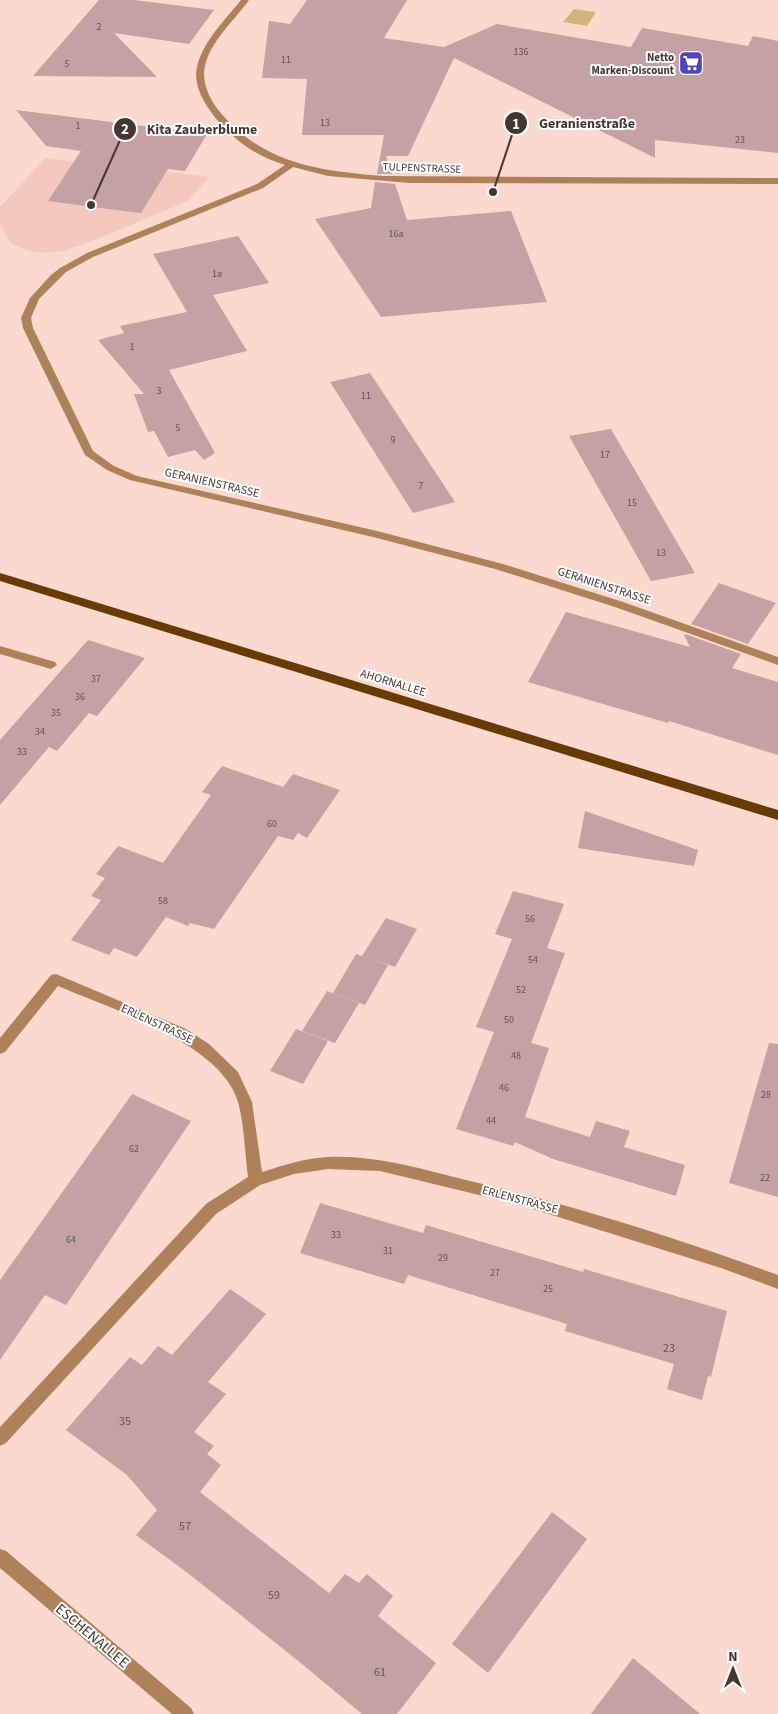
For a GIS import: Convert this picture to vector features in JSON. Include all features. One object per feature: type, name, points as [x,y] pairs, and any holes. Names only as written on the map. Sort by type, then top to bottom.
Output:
[{"type":"main road","name":"AHORNALLEE","points":[[0,577],[778,815]]},
{"type":"street","name":"TULPENSTRASSE","points":[[246,0],[221,31],[204,58],[200,76],[204,94],[218,117],[238,138],[272,158],[347,175],[410,180],[778,181]]},
{"type":"street","name":"GERANIENSTRASSE","points":[[292,164],[260,186],[90,255],[54,277],[35,298],[26,318],[28,328],[89,454],[116,472],[134,478],[460,555],[614,602],[778,661]]},
{"type":"street","points":[[0,650],[51,665]]},
{"type":"street","name":"ERLENSTRASSE","points":[[0,1048],[56,979],[181,1033],[204,1048],[233,1076],[245,1102],[256,1180]]},
{"type":"street","name":"ERLENSTRASSE","points":[[0,1438],[211,1209],[256,1180],[294,1168],[328,1163],[380,1164],[520,1199],[720,1261],[778,1282]]},
{"type":"street","name":"ESCHENALLEE","points":[[0,1557],[185,1714]]},
{"type":"shaded area","points":[[574,9],[596,12],[587,26],[563,22]]},
{"type":"shaded area","points":[[45,158],[210,177],[186,202],[99,238],[64,251],[45,253],[28,251],[12,244],[5,233],[0,224],[0,207]]},
{"type":"building","points":[[99,0],[134,0],[214,10],[189,44],[114,33],[157,77],[33,76]]},
{"type":"building","points":[[307,0],[407,0],[384,38],[444,47],[497,24],[631,47],[642,28],[748,46],[753,36],[778,41],[778,153],[655,140],[655,158],[454,58],[408,156],[386,156],[392,174],[377,174],[384,135],[302,135],[307,79],[262,78],[269,21],[290,24]]},
{"type":"building","points":[[16,110],[207,134],[185,171],[168,169],[141,213],[108,209],[48,201],[81,151],[46,146]]},
{"type":"building","points":[[375,182],[395,184],[407,220],[511,211],[547,302],[381,317],[315,219],[371,208]]},
{"type":"building","points":[[238,236],[269,283],[213,295],[247,351],[169,370],[215,453],[204,460],[195,450],[168,457],[154,431],[148,432],[134,394],[144,394],[98,340],[124,333],[120,326],[187,312],[153,254]]},
{"type":"building","points":[[370,373],[455,502],[413,513],[330,382]]},
{"type":"building","points":[[611,429],[695,573],[651,581],[569,436]]},
{"type":"building","points":[[719,583],[776,603],[748,644],[691,624]]},
{"type":"building","points":[[566,612],[690,647],[685,634],[741,654],[732,668],[778,682],[778,755],[669,721],[668,723],[528,682]]},
{"type":"building","points":[[88,640],[145,658],[97,716],[89,713],[57,751],[49,747],[0,805],[0,740]]},
{"type":"building","points":[[222,766],[283,787],[293,774],[340,790],[307,838],[298,833],[293,840],[278,836],[214,929],[190,923],[188,926],[166,917],[137,957],[114,948],[109,955],[71,940],[101,900],[91,896],[105,878],[96,874],[118,846],[163,863],[211,795],[202,792]]},
{"type":"building","points":[[585,811],[698,850],[694,866],[578,848]]},
{"type":"building","points":[[513,891],[564,904],[547,948],[565,953],[531,1043],[549,1048],[525,1117],[590,1137],[596,1121],[630,1131],[624,1147],[685,1165],[676,1196],[553,1159],[515,1142],[513,1146],[456,1129],[494,1032],[476,1027],[512,939],[495,934]]},
{"type":"building","points":[[386,918],[417,929],[395,967],[362,956]]},
{"type":"building","points":[[356,954],[388,965],[365,1005],[333,993]]},
{"type":"building","points":[[327,991],[359,1003],[335,1043],[302,1031]]},
{"type":"building","points":[[296,1029],[328,1041],[303,1084],[270,1071]]},
{"type":"building","points":[[769,1043],[778,1044],[778,1197],[729,1183]]},
{"type":"building","points":[[132,1094],[191,1121],[66,1305],[45,1295],[0,1360],[0,1280]]},
{"type":"building","points":[[320,1203],[423,1233],[426,1225],[583,1272],[584,1269],[727,1311],[711,1377],[708,1376],[702,1400],[667,1389],[674,1364],[565,1331],[567,1324],[408,1275],[404,1284],[300,1253]]},
{"type":"building","points":[[230,1289],[266,1314],[208,1382],[226,1394],[194,1432],[214,1446],[207,1454],[221,1465],[200,1492],[329,1593],[345,1574],[359,1583],[367,1574],[393,1596],[378,1616],[436,1663],[397,1714],[362,1714],[189,1574],[136,1535],[157,1510],[127,1475],[66,1430],[130,1357],[142,1365],[158,1346],[172,1355]]},
{"type":"building","points":[[552,1512],[587,1539],[488,1673],[452,1644]]},
{"type":"building","points":[[633,1658],[700,1714],[591,1714]]},
{"type":"place","name":"Netto Marken-Discount","points":[[691,63]]},
{"type":"place","name":"Geranienstraße","points":[[493,192]]},
{"type":"place","name":"Kita Zauberblume","points":[[91,205]]}]
